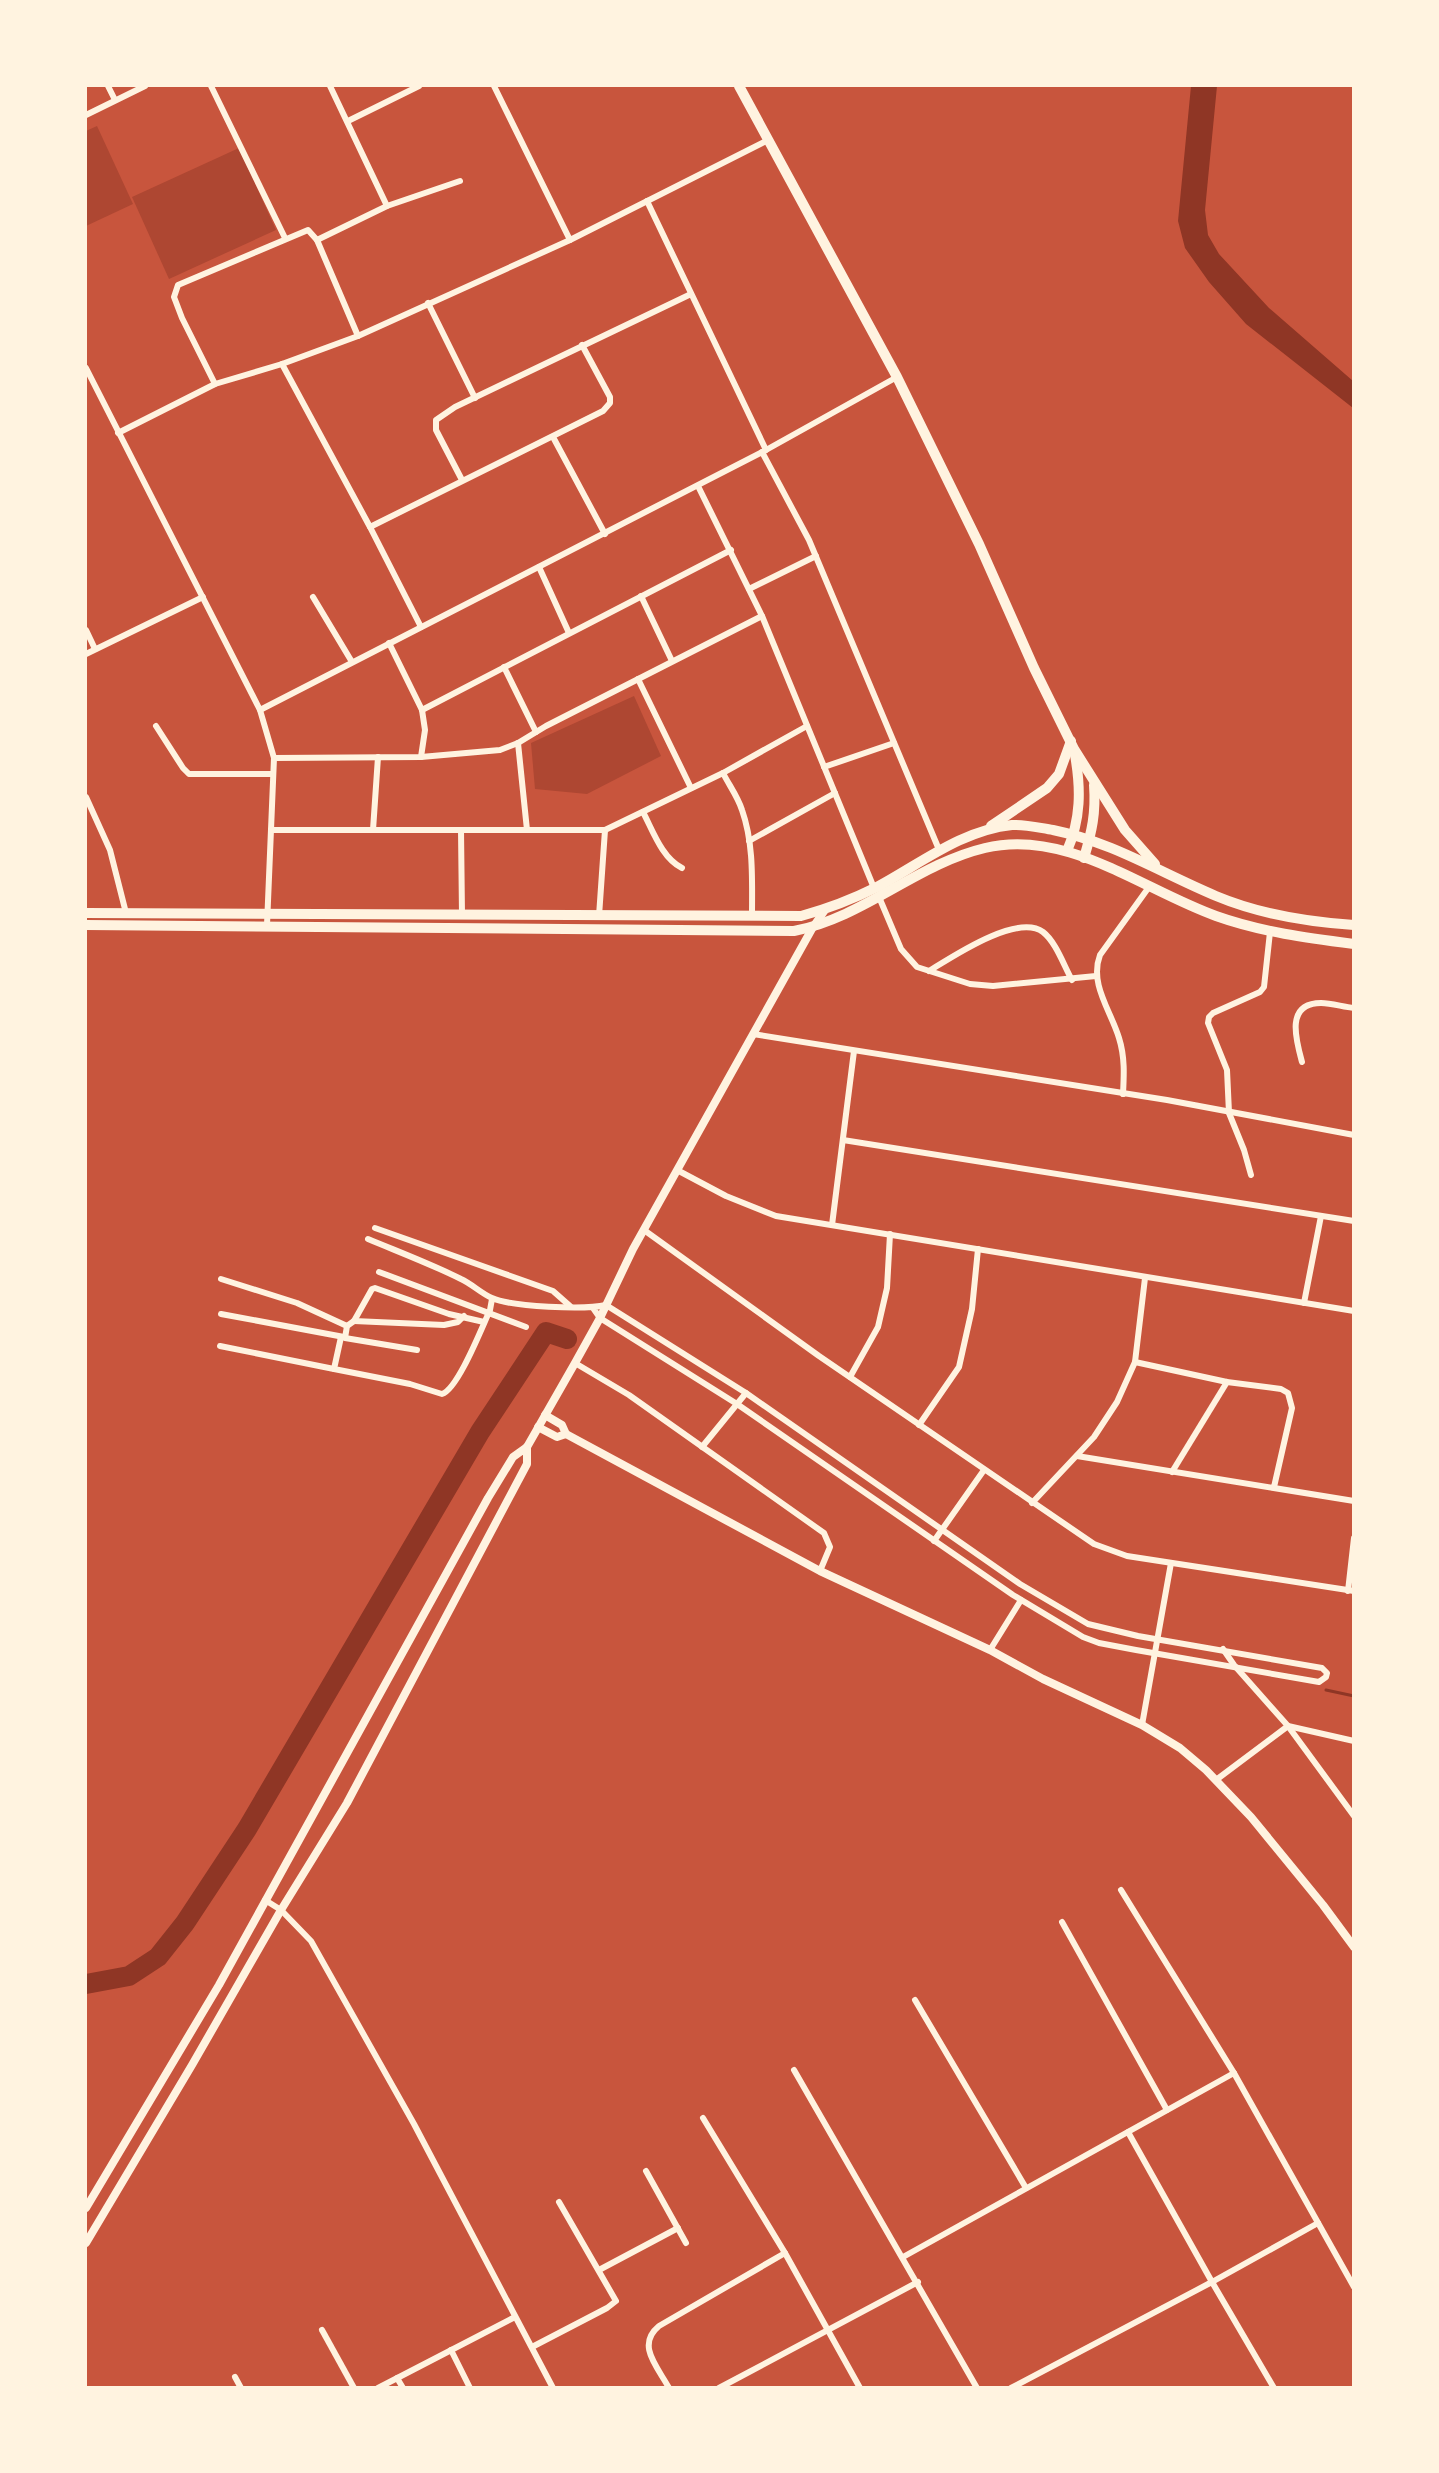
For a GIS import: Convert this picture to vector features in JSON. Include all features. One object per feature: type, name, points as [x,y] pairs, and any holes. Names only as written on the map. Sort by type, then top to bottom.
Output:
[{"type":"main road","points":[[739,86],[897,377],[979,544],[1072,745],[1125,830],[1158,867]]},
{"type":"main road","points":[[86,925],[794,931],[813,927],[844,915],[940,852],[1004,819],[1047,788],[1059,774],[1072,745]]},
{"type":"main road","points":[[1067,851],[1074,834],[1080,795],[1072,745]]},
{"type":"main road","points":[[1084,858],[1096,806],[1094,782]]},
{"type":"main road","points":[[977,833],[1015,825],[1074,834],[1090,838],[1158,867],[1217,897],[1260,911],[1353,926]]},
{"type":"main road","points":[[86,913],[801,916],[876,893],[985,848],[1027,843],[1067,851],[1215,916],[1270,932],[1353,944]]},
{"type":"street","points":[[108,86],[115,100]]},
{"type":"street","points":[[86,115],[145,86]]},
{"type":"street","points":[[211,86],[285,238]]},
{"type":"street","points":[[330,86],[387,206]]},
{"type":"street","points":[[348,121],[419,86]]},
{"type":"street","points":[[494,86],[570,240]]},
{"type":"street","points":[[118,433],[215,384],[282,364],[358,336],[570,240],[768,140]]},
{"type":"street","points":[[317,240],[387,206],[460,181]]},
{"type":"street","points":[[646,201],[816,556],[940,852]]},
{"type":"street","points":[[215,384],[174,297],[178,285],[308,230],[317,240],[358,336]]},
{"type":"street","points":[[462,480],[435,430],[436,420],[455,407],[691,294]]},
{"type":"street","points":[[428,303],[475,398]]},
{"type":"street","points":[[370,527],[603,411],[610,403],[610,397],[582,345]]},
{"type":"street","points":[[282,364],[421,627]]},
{"type":"street","points":[[86,368],[88,380],[118,433],[260,710],[274,758],[267,926]]},
{"type":"street","points":[[260,710],[698,486],[897,377]]},
{"type":"street","points":[[554,437],[605,534]]},
{"type":"street","points":[[698,486],[762,616],[876,893],[902,949],[917,967],[970,984],[993,986],[1096,976]]},
{"type":"street","points":[[422,710],[731,550]]},
{"type":"street","points":[[749,589],[816,556]]},
{"type":"street","points":[[539,567],[569,633]]},
{"type":"street","points":[[641,596],[672,662]]},
{"type":"street","points":[[86,654],[202,597]]},
{"type":"street","points":[[313,597],[352,662]]},
{"type":"street","points":[[274,758],[421,757],[500,750],[518,743],[762,616]]},
{"type":"street","points":[[86,630],[95,649]]},
{"type":"street","points":[[389,643],[422,710],[425,730],[421,757]]},
{"type":"street","points":[[504,667],[536,732]]},
{"type":"street","points":[[638,679],[691,788]]},
{"type":"street","points":[[156,726],[189,774],[273,774]]},
{"type":"street","points":[[271,830],[604,830],[723,773],[807,726]]},
{"type":"street","points":[[518,743],[527,830]]},
{"type":"street","points":[[824,767],[894,743]]},
{"type":"street","points":[[373,830],[378,757]]},
{"type":"street","points":[[723,773],[742,808],[749,841],[752,870],[752,917]]},
{"type":"street","points":[[749,841],[835,794]]},
{"type":"street","points":[[86,797],[110,850],[126,913]]},
{"type":"street","points":[[643,812],[665,852],[674,864],[682,868]]},
{"type":"street","points":[[461,830],[462,915]]},
{"type":"street","points":[[600,916],[604,830]]},
{"type":"street","points":[[1123,1094],[1123,1055],[1119,1036],[1111,1022],[1096,976],[1100,955],[1149,887]]},
{"type":"street","points":[[86,2208],[219,1985],[488,1498],[513,1458],[527,1447],[575,1363],[677,1170],[813,927],[825,910]]},
{"type":"street","points":[[929,971],[961,952],[1011,929],[1029,927],[1043,932],[1053,945],[1072,980]]},
{"type":"street","points":[[1251,1176],[1244,1150],[1229,1113],[1227,1070],[1208,1023],[1209,1017],[1260,992],[1264,987],[1270,932]]},
{"type":"street","points":[[1302,1062],[1294,1034],[1296,1020],[1301,1010],[1312,1004],[1321,1003],[1353,1008]]},
{"type":"street","points":[[753,1034],[1123,1094],[1353,1136]]},
{"type":"street","points":[[832,1225],[854,1051]]},
{"type":"street","points":[[843,1140],[1353,1221]]},
{"type":"street","points":[[677,1170],[726,1196],[776,1216],[1353,1311]]},
{"type":"street","points":[[1304,1303],[1321,1216]]},
{"type":"street","points":[[375,1227],[553,1291],[570,1306]]},
{"type":"street","points":[[644,1230],[984,1470],[1068,1528],[1107,1550],[1171,1563],[1351,1591],[1353,1538]]},
{"type":"street","points":[[850,1377],[878,1327],[887,1288],[890,1234]]},
{"type":"street","points":[[368,1239],[450,1274],[476,1287],[492,1299],[534,1305],[593,1308],[606,1305],[746,1393],[1020,1584],[1074,1616],[1102,1629],[1322,1668],[1327,1673],[1324,1680],[1319,1682],[1234,1665],[1099,1643],[1066,1628],[934,1541],[737,1404],[600,1318],[593,1308]]},
{"type":"street","points":[[920,1425],[959,1367],[972,1308],[978,1249]]},
{"type":"street","points":[[379,1272],[526,1327]]},
{"type":"street","points":[[1032,1503],[1094,1437],[1117,1402],[1136,1362],[1145,1278]]},
{"type":"street","points":[[221,1279],[297,1303],[347,1326]]},
{"type":"street","points":[[334,1369],[347,1326],[354,1321],[369,1292],[375,1288],[449,1314],[484,1322]]},
{"type":"street","points":[[220,1346],[410,1384],[442,1394],[446,1393],[458,1377],[489,1313],[492,1299]]},
{"type":"street","points":[[221,1314],[417,1350]]},
{"type":"street","points":[[354,1321],[444,1325],[458,1322],[464,1316]]},
{"type":"street","points":[[1136,1362],[1227,1382],[1281,1389],[1288,1393],[1292,1408],[1274,1487]]},
{"type":"street","points":[[575,1363],[629,1395],[824,1533],[830,1547],[820,1571]]},
{"type":"street","points":[[1172,1472],[1227,1382]]},
{"type":"street","points":[[702,1447],[746,1393]]},
{"type":"street","points":[[545,1415],[562,1425],[566,1434],[820,1571],[990,1650],[1042,1679],[1142,1725],[1180,1748],[1216,1780],[1258,1826],[1323,1905],[1353,1947]]},
{"type":"street","points":[[538,1427],[557,1437],[566,1434]]},
{"type":"street","points":[[86,2243],[281,1910],[347,1803],[527,1464],[527,1447]]},
{"type":"street","points":[[1077,1456],[1353,1501]]},
{"type":"street","points":[[934,1541],[984,1470]]},
{"type":"street","points":[[1142,1725],[1157,1652],[1171,1563]]},
{"type":"street","points":[[990,1650],[1021,1600]]},
{"type":"street","points":[[1066,1628],[1074,1616]]},
{"type":"street","points":[[1223,1650],[1288,1726],[1353,1816]]},
{"type":"street","points":[[1216,1780],[1288,1726],[1353,1740]]},
{"type":"street","points":[[1120,1890],[1234,2073],[1353,2287]]},
{"type":"street","points":[[265,1900],[281,1910],[311,1941],[323,1961],[408,2114],[553,2388]]},
{"type":"street","points":[[1062,1922],[1167,2110]]},
{"type":"street","points":[[915,2000],[1026,2188]]},
{"type":"street","points":[[794,2070],[977,2388]]},
{"type":"street","points":[[903,2257],[1234,2073]]},
{"type":"street","points":[[703,2118],[785,2253],[860,2388]]},
{"type":"street","points":[[1128,2132],[1274,2388]]},
{"type":"street","points":[[646,2172],[686,2243]]},
{"type":"street","points":[[532,2347],[607,2308],[616,2301],[559,2202]]},
{"type":"street","points":[[1011,2388],[1318,2223]]},
{"type":"street","points":[[599,2270],[678,2228]]},
{"type":"street","points":[[669,2388],[649,2351],[647,2343],[650,2334],[659,2326],[785,2253]]},
{"type":"street","points":[[719,2388],[918,2282]]},
{"type":"street","points":[[378,2388],[515,2317]]},
{"type":"street","points":[[322,2330],[354,2388]]},
{"type":"street","points":[[451,2350],[470,2388]]},
{"type":"street","points":[[235,2377],[241,2388]]},
{"type":"street","points":[[397,2378],[403,2388]]},
{"type":"shaded area","points":[[1191,86],[1217,86],[1205,210],[1208,235],[1219,254],[1269,308],[1353,381],[1353,408],[1246,324],[1209,282],[1185,248],[1178,221]]},
{"type":"shaded area","points":[[97,126],[133,204],[86,226],[86,131]]},
{"type":"shaded area","points":[[239,148],[276,230],[169,279],[132,197]]},
{"type":"shaded area","points":[[634,696],[661,756],[587,794],[535,789],[531,743]]},
{"type":"waterway","points":[[86,1984],[129,1976],[158,1957],[185,1923],[247,1829],[480,1432],[546,1332],[567,1339]]},
{"type":"waterway","points":[[1326,1690],[1354,1696]]}]
